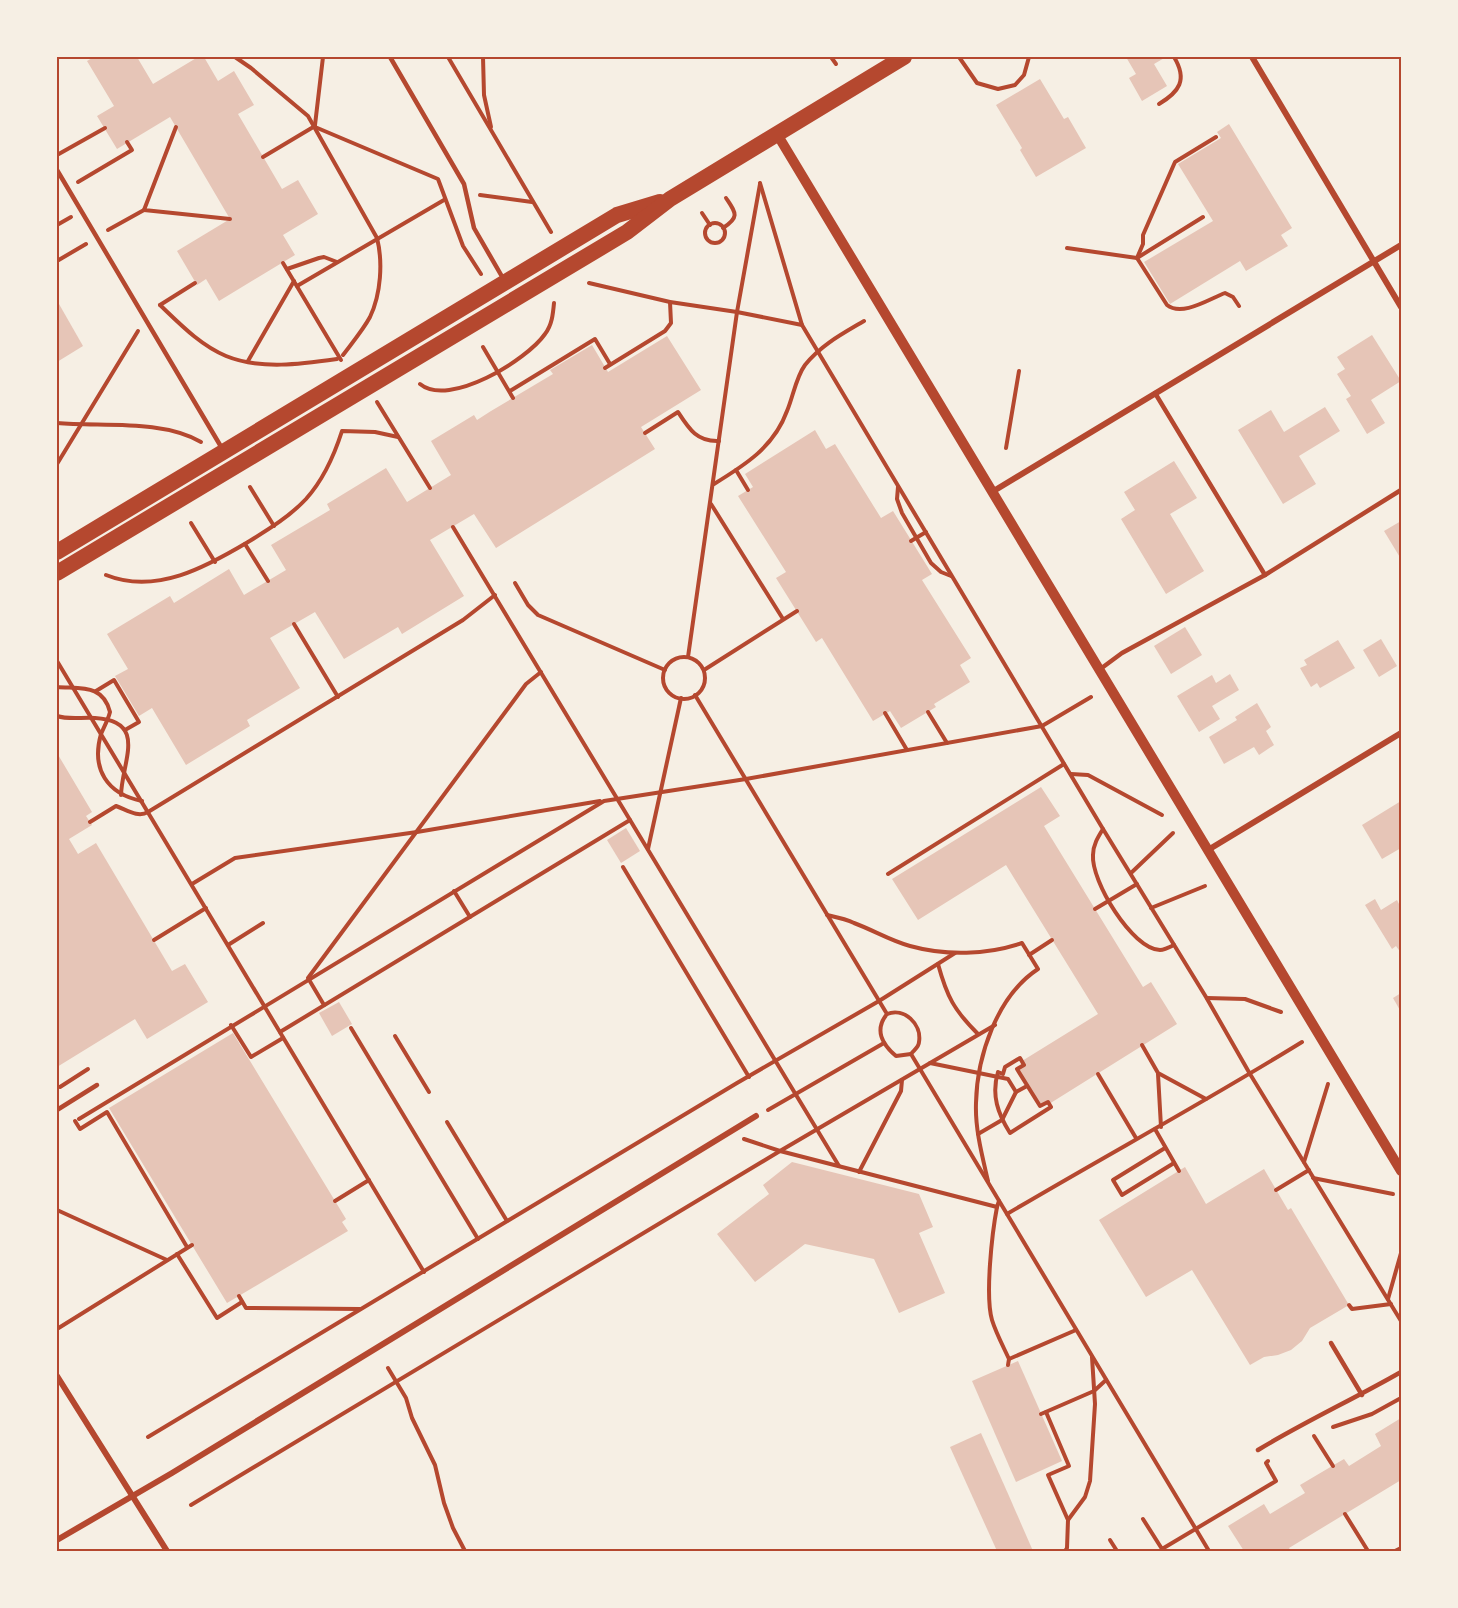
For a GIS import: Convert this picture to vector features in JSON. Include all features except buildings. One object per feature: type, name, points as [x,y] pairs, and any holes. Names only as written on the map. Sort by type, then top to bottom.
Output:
[{"type":"highway","points":[[57,573],[627,232],[670,199],[904,57]]},
{"type":"highway","points":[[57,552],[617,214],[670,199]]},
{"type":"street","points":[[1252,57],[1401,307]]},
{"type":"street","points":[[777,134],[1401,1171]]},
{"type":"street","points":[[992,492],[1401,245]]},
{"type":"street","points":[[1208,850],[1401,733]]},
{"type":"street","points":[[57,1540],[172,1473],[756,1116]]},
{"type":"street","points":[[57,1376],[167,1551]]},
{"type":"lane","points":[[390,57],[464,184],[474,228],[505,282]]},
{"type":"lane","points":[[57,170],[224,452]]},
{"type":"lane","points":[[1155,393],[1265,575]]},
{"type":"lane","points":[[1099,670],[1122,653],[1265,575],[1401,490]]},
{"type":"lane","points":[[57,1110],[97,1085]]},
{"type":"lane","points":[[1331,1343],[1362,1395]]},
{"type":"lane","points":[[1258,1450],[1305,1422],[1362,1395],[1401,1372]]},
{"type":"path","points":[[160,305],[205,344],[227,356],[248,362],[304,364],[340,359],[370,316],[381,266],[381,250],[377,238],[309,116],[235,57]]},
{"type":"path","points":[[315,126],[323,57]]},
{"type":"path","points":[[448,57],[552,233]]},
{"type":"path","points":[[483,57],[484,95],[492,131]]},
{"type":"path","points":[[831,57],[836,64]]},
{"type":"path","points":[[959,57],[977,83],[998,89],[1015,85],[1024,75],[1029,57]]},
{"type":"path","points":[[1159,104],[1173,96],[1182,76],[1174,57]]},
{"type":"path","points":[[1015,85],[1019,91]]},
{"type":"path","points":[[263,157],[315,126]]},
{"type":"path","points":[[297,286],[444,200],[438,178],[315,126]]},
{"type":"path","points":[[176,127],[144,210],[230,219]]},
{"type":"path","points":[[57,155],[105,128]]},
{"type":"path","points":[[1137,258],[1143,244],[1143,235],[1174,162],[1216,137]]},
{"type":"path","points":[[69,189],[132,150],[128,142]]},
{"type":"path","points":[[688,657],[737,312],[760,183],[802,325],[1250,1074],[1401,1321]]},
{"type":"path","points":[[466,193],[533,202]]},
{"type":"path","points":[[723,228],[733,222],[735,217],[734,210],[726,198]]},
{"type":"path","points":[[702,213],[710,225]]},
{"type":"path","points":[[1067,248],[1137,258],[1203,217]]},
{"type":"path","points":[[717,223],[723,228],[725,233],[723,239],[714,243],[709,241],[705,236],[710,225],[717,223]]},
{"type":"path","points":[[287,269],[324,257],[337,262]]},
{"type":"path","points":[[1137,258],[1167,304],[1172,308],[1184,309],[1225,292],[1233,297],[1239,306]]},
{"type":"path","points":[[283,262],[340,359]]},
{"type":"path","points":[[248,362],[294,281]]},
{"type":"path","points":[[57,464],[146,318],[160,305],[195,283]]},
{"type":"path","points":[[589,283],[670,302],[802,325]]},
{"type":"path","points":[[605,368],[665,331],[671,323],[670,302]]},
{"type":"path","points":[[420,384],[427,390],[448,392],[472,385],[498,370],[538,344],[550,325],[554,303]]},
{"type":"path","points":[[714,484],[755,458],[781,428],[801,371],[817,350],[864,321]]},
{"type":"path","points":[[510,391],[595,339],[610,364]]},
{"type":"path","points":[[483,346],[513,398]]},
{"type":"path","points":[[1006,448],[1019,371]]},
{"type":"path","points":[[381,407],[430,488]]},
{"type":"path","points":[[645,433],[678,412],[695,435],[708,442],[719,441]]},
{"type":"path","points":[[57,423],[134,426],[190,436],[202,443]]},
{"type":"path","points":[[106,575],[118,579],[148,581],[178,577],[215,562],[293,513],[322,477],[334,456],[342,431],[375,432],[398,437]]},
{"type":"path","points":[[736,470],[748,490]]},
{"type":"path","points":[[898,486],[899,506],[916,538],[935,568],[945,575],[952,576]]},
{"type":"path","points":[[250,487],[274,526]]},
{"type":"path","points":[[711,503],[783,620]]},
{"type":"path","points":[[192,523],[215,562]]},
{"type":"path","points":[[453,526],[839,1166]]},
{"type":"path","points":[[911,541],[926,532]]},
{"type":"path","points":[[245,544],[268,581]]},
{"type":"path","points":[[515,582],[528,605],[538,615],[665,670]]},
{"type":"path","points":[[90,822],[116,806],[143,815],[463,620],[495,595]]},
{"type":"path","points":[[704,670],[797,611]]},
{"type":"path","points":[[57,622],[57,633]]},
{"type":"path","points":[[294,624],[338,697]]},
{"type":"path","points":[[688,657],[700,664],[704,670],[704,685],[695,695],[681,698],[675,696],[666,688],[663,676],[665,670],[674,659],[688,657]]},
{"type":"path","points":[[57,661],[424,1272]]},
{"type":"path","points":[[308,978],[526,684],[541,672]]},
{"type":"path","points":[[96,692],[114,680],[127,698],[139,722],[125,730]]},
{"type":"path","points":[[57,687],[99,692],[107,702],[110,712],[101,735],[98,755],[100,771],[111,787],[121,795],[142,801]]},
{"type":"path","points":[[695,695],[887,1014]]},
{"type":"path","points":[[192,884],[235,858],[417,832],[746,779],[1042,726],[1091,697]]},
{"type":"path","points":[[648,850],[681,698]]},
{"type":"path","points":[[928,711],[947,743]]},
{"type":"path","points":[[885,713],[908,750]]},
{"type":"path","points":[[57,716],[108,719],[118,723],[125,730],[128,737],[128,755],[123,771],[121,795]]},
{"type":"path","points":[[888,874],[1064,764]]},
{"type":"path","points":[[1070,774],[1088,775],[1162,815]]},
{"type":"path","points":[[57,1329],[190,1246],[107,1112],[80,1129],[77,1120],[308,978],[604,801]]},
{"type":"path","points":[[280,1032],[630,820]]},
{"type":"path","points":[[1103,828],[1093,855],[1094,870],[1109,901],[1132,933],[1144,944],[1161,950],[1174,945]]},
{"type":"path","points":[[1131,873],[1173,833]]},
{"type":"path","points":[[623,867],[749,1077]]},
{"type":"path","points":[[1095,909],[1137,884]]},
{"type":"path","points":[[1151,908],[1205,886]]},
{"type":"path","points":[[454,891],[470,917]]},
{"type":"path","points":[[154,940],[206,908]]},
{"type":"path","points":[[827,914],[910,946],[955,953],[992,950],[1022,943],[1038,969],[1026,977],[1012,994],[994,1025],[979,1072],[976,1104],[978,1134],[989,1184]]},
{"type":"path","points":[[228,945],[263,923]]},
{"type":"path","points":[[1029,955],[1053,940]]},
{"type":"path","points":[[148,1437],[879,1001],[955,953]]},
{"type":"path","points":[[938,964],[948,997],[978,1034]]},
{"type":"path","points":[[308,978],[324,1005]]},
{"type":"path","points":[[1206,998],[1245,999],[1281,1012]]},
{"type":"path","points":[[895,1011],[903,1012],[914,1024],[920,1040],[918,1046],[911,1054],[896,1056],[884,1043],[879,1029],[881,1021],[887,1014],[895,1011]]},
{"type":"path","points":[[231,1025],[251,1057],[283,1038]]},
{"type":"path","points":[[191,1505],[994,1025]]},
{"type":"path","points":[[351,1028],[478,1239]]},
{"type":"path","points":[[395,1036],[429,1092]]},
{"type":"path","points":[[1007,1214],[1136,1138],[1161,1127],[1302,1042]]},
{"type":"path","points":[[756,1116],[884,1043]]},
{"type":"path","points":[[1142,1045],[1158,1073],[1161,1127]]},
{"type":"path","points":[[911,1054],[1209,1551]]},
{"type":"path","points":[[1020,1058],[1024,1065],[1017,1069],[1027,1086],[1040,1106],[1048,1102],[1051,1107],[1010,1133],[1002,1120],[994,1091],[998,1072],[1003,1074],[1005,1067],[1020,1058]]},
{"type":"path","points":[[929,1063],[1008,1079],[1016,1092]]},
{"type":"path","points":[[60,1087],[87,1069]]},
{"type":"path","points":[[1158,1073],[1206,1100]]},
{"type":"path","points":[[1098,1074],[1136,1138]]},
{"type":"path","points":[[859,1172],[901,1091],[902,1080]]},
{"type":"path","points":[[1304,1162],[1328,1084]]},
{"type":"path","points":[[978,1134],[1002,1120],[1016,1092],[1027,1086]]},
{"type":"path","points":[[447,1122],[507,1221]]},
{"type":"path","points":[[1155,1129],[1179,1171]]},
{"type":"path","points":[[729,1134],[780,1151],[998,1208]]},
{"type":"path","points":[[1166,1148],[1113,1180],[1122,1195],[1174,1163]]},
{"type":"path","points":[[1276,1190],[1309,1170]]},
{"type":"path","points":[[1313,1178],[1393,1194]]},
{"type":"path","points":[[335,1201],[369,1180]]},
{"type":"path","points":[[999,1201],[993,1228],[989,1308],[992,1322],[1009,1359],[1008,1365]]},
{"type":"path","points":[[58,1212],[167,1260]]},
{"type":"path","points":[[1390,1304],[1401,1253]]},
{"type":"path","points":[[177,1254],[217,1318],[242,1302]]},
{"type":"path","points":[[238,1296],[246,1308],[362,1309]]},
{"type":"path","points":[[1350,1305],[1352,1309],[1390,1304],[1401,1310]]},
{"type":"path","points":[[1009,1359],[1076,1330]]},
{"type":"path","points":[[1068,1520],[1085,1497],[1090,1481],[1095,1404],[1092,1356]]},
{"type":"path","points":[[387,1368],[406,1398],[412,1418],[435,1465],[447,1511],[465,1551]]},
{"type":"path","points":[[1065,1551],[1068,1520],[1048,1475],[1069,1466],[1043,1413],[1094,1391],[1106,1380]]},
{"type":"path","points":[[1332,1427],[1372,1414],[1401,1398]]},
{"type":"path","points":[[1305,1442],[1323,1432]]},
{"type":"path","points":[[1314,1436],[1333,1466]]},
{"type":"path","points":[[1143,1519],[1162,1550],[1276,1481],[1266,1462],[1275,1457]]},
{"type":"path","points":[[1345,1514],[1368,1551]]},
{"type":"path","points":[[1110,1539],[1117,1551]]},
{"type":"path","points":[[1395,1551],[1401,1548]]}]
